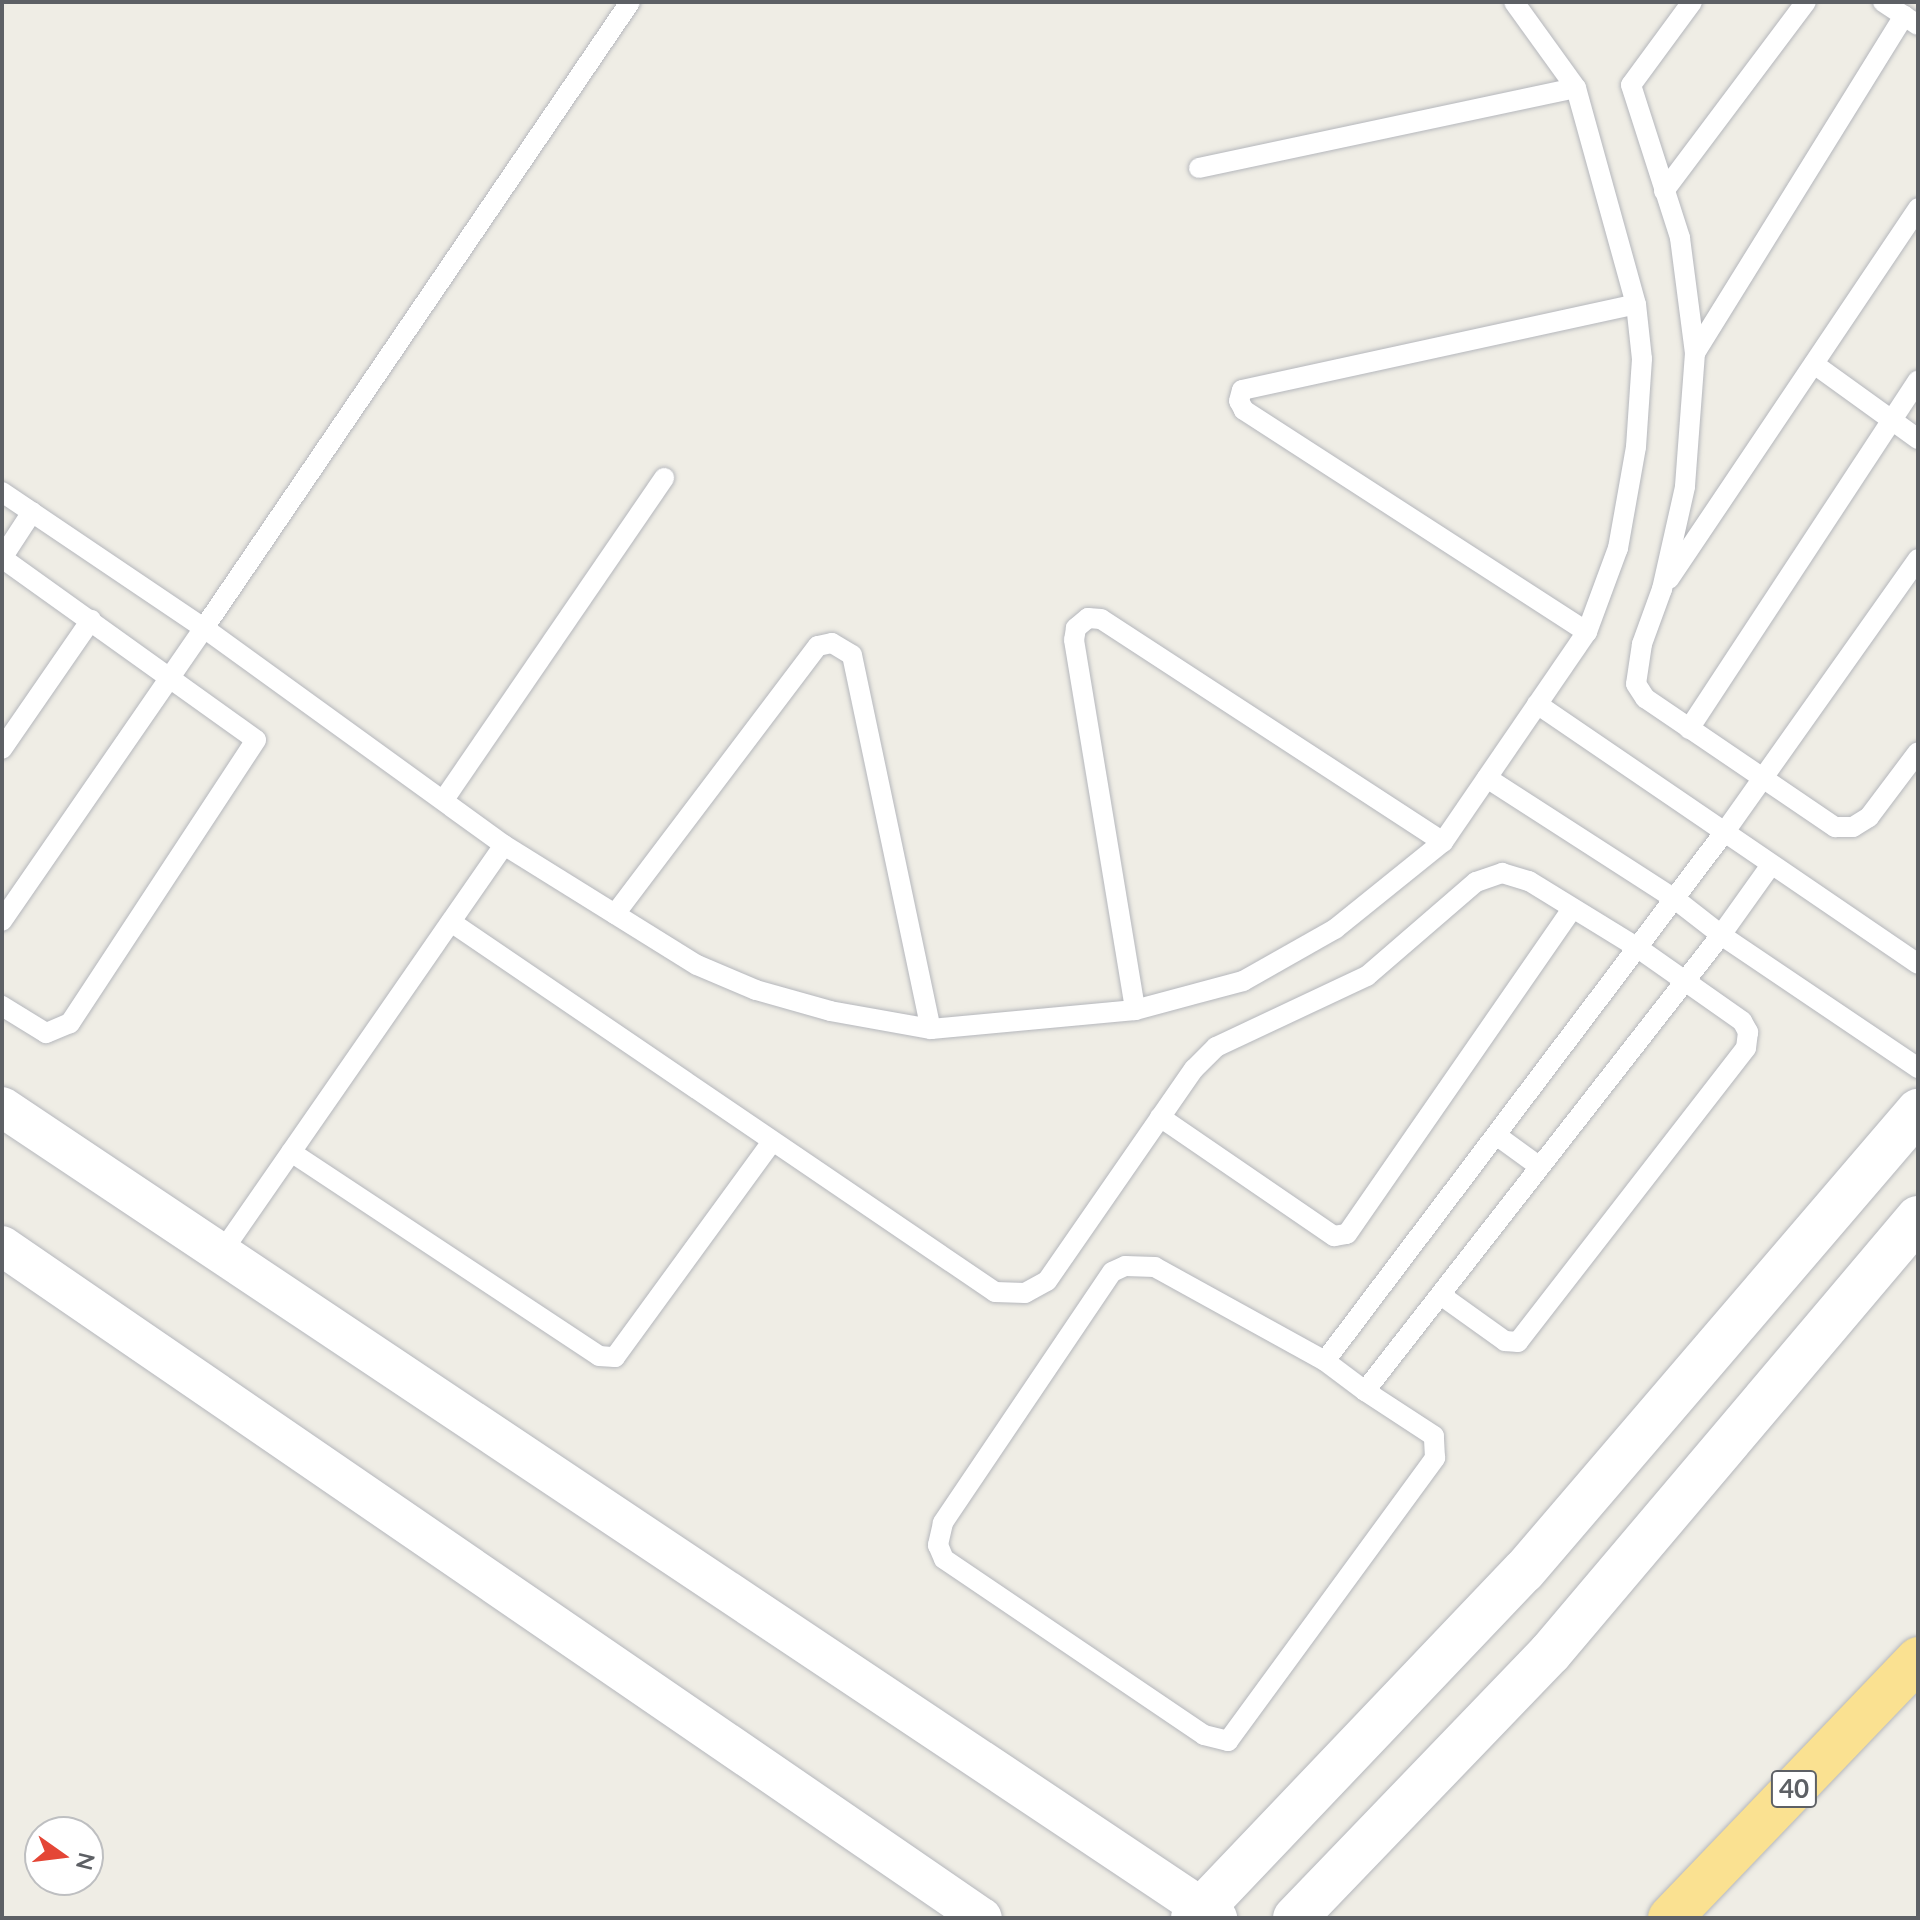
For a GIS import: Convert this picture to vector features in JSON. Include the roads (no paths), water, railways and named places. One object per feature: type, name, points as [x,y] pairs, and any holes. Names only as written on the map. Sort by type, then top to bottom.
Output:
[{"type":"highway","name":"40","points":[[1670,1918],[1918,1659]]},
{"type":"street","points":[[2,1107],[219,1256],[1204,1915],[1524,1571],[1918,1111]]},
{"type":"street","points":[[1295,1918],[1550,1653],[1918,1218]]},
{"type":"street","points":[[2,1246],[982,1918]]},
{"type":"lane","points":[[2,921],[172,677],[630,2]]},
{"type":"lane","points":[[2,492],[204,628],[445,798],[504,845],[697,965],[756,990],[830,1011],[931,1029],[1135,1010],[1243,981],[1335,929],[1443,842],[1587,632],[1618,548],[1636,447],[1642,359],[1636,304],[1576,88],[1514,2]]},
{"type":"lane","points":[[1692,2],[1631,85],[1680,238],[1695,353],[1685,487],[1662,589],[1642,644],[1636,684],[1645,698],[1835,827],[1853,827],[1869,817],[1918,752]]},
{"type":"lane","points":[[1664,191],[1806,2]]},
{"type":"lane","points":[[1695,353],[1911,21],[1883,2]]},
{"type":"lane","points":[[1199,168],[1576,88]]},
{"type":"lane","points":[[1662,589],[1918,208]]},
{"type":"lane","points":[[1587,632],[1244,410],[1239,401],[1242,390],[1253,384],[1636,304]]},
{"type":"lane","points":[[1814,364],[1918,439]]},
{"type":"lane","points":[[1689,729],[1918,381]]},
{"type":"lane","points":[[445,798],[664,478]]},
{"type":"lane","points":[[2,1006],[46,1033],[70,1023],[255,747],[252,734],[2,558],[32,512]]},
{"type":"lane","points":[[1325,1361],[1675,899],[1918,559]]},
{"type":"lane","points":[[1135,1010],[1074,640],[1076,628],[1088,618],[1101,619],[1443,842]]},
{"type":"lane","points":[[2,749],[91,620]]},
{"type":"lane","points":[[615,914],[818,646],[832,643],[852,655],[931,1029]]},
{"type":"lane","points":[[1537,704],[1723,834],[1918,964]]},
{"type":"lane","points":[[1487,778],[1675,899],[1721,935],[1918,1068]]},
{"type":"lane","points":[[219,1256],[504,845]]},
{"type":"lane","points":[[1365,1391],[1721,935],[1771,865]]},
{"type":"lane","points":[[451,922],[771,1143],[995,1292],[1025,1293],[1047,1281],[1194,1069],[1216,1047],[1367,976],[1476,882],[1502,873],[1529,881],[1638,948],[1742,1021],[1747,1040],[1738,1061],[1518,1342],[1505,1341],[1442,1296]]},
{"type":"lane","points":[[1160,1117],[1334,1236],[1347,1234],[1572,909]]},
{"type":"lane","points":[[1496,1135],[1540,1167]]},
{"type":"lane","points":[[291,1152],[599,1356],[615,1357],[771,1143]]},
{"type":"lane","points":[[1125,1266],[1155,1267],[1325,1361],[1365,1391],[1434,1436],[1438,1447],[1435,1458],[1228,1741],[1204,1735],[944,1559],[938,1545],[943,1523],[1112,1272],[1125,1266]]}]
